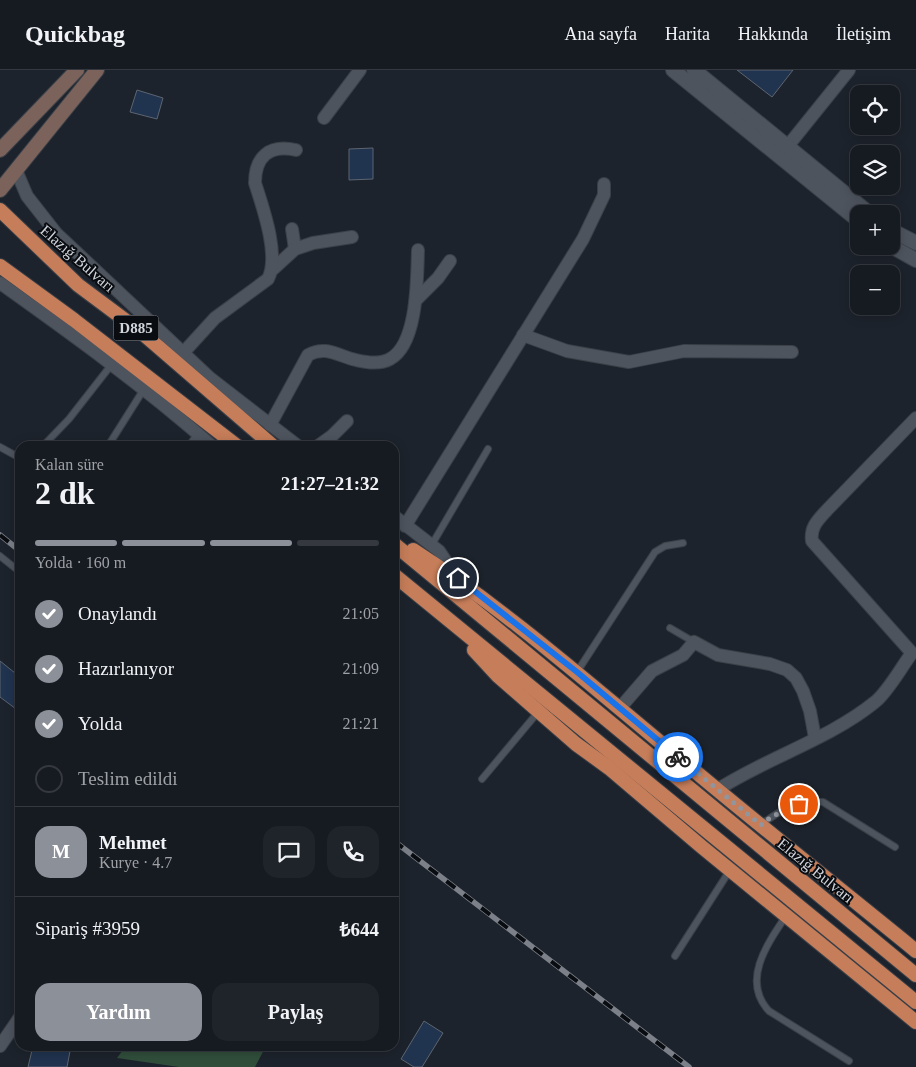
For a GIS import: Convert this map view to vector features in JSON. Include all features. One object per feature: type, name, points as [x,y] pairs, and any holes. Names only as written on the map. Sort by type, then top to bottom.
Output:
[{"type":"highway","name":"Elazığ Bulvarı","points":[[0,210],[78,285],[141,332],[267,441]]},
{"type":"highway","name":"D885","points":[[0,266],[120,354],[231,441]]},
{"type":"highway","points":[[399,540],[458,578],[577,672],[717,790],[916,951]]},
{"type":"highway","name":"Elazığ Bulvarı","points":[[399,548],[916,975]]},
{"type":"highway","points":[[399,579],[916,1002]]},
{"type":"highway","points":[[436,609],[498,676],[538,711],[916,1022]]},
{"type":"main road","points":[[0,150],[77,70]]},
{"type":"main road","points":[[0,190],[97,70]]},
{"type":"street","points":[[324,118],[360,70]]},
{"type":"street","points":[[673,70],[850,214]]},
{"type":"street","points":[[694,70],[859,205]]},
{"type":"street","points":[[787,147],[848,70]]},
{"type":"street","points":[[272,270],[272,253],[256,183],[256,172],[259,160],[269,151],[286,147],[296,150]]},
{"type":"street","points":[[16,170],[27,196],[56,233],[210,378],[291,441]]},
{"type":"street","points":[[406,526],[583,239],[604,195],[604,184]]},
{"type":"street","points":[[292,229],[295,249]]},
{"type":"street","points":[[900,235],[916,243]]},
{"type":"street","points":[[183,353],[215,318],[268,278],[272,270],[295,249],[313,243],[352,237]]},
{"type":"street","points":[[270,425],[308,355],[317,350],[330,351],[354,360],[377,363],[390,359],[399,351],[412,320],[416,300],[418,250]]},
{"type":"street","points":[[900,251],[916,260]]},
{"type":"street","points":[[416,300],[438,278],[450,261]]},
{"type":"street","points":[[0,283],[112,364],[207,441]]},
{"type":"street","points":[[523,335],[567,351],[629,362],[684,351],[792,352]]},
{"type":"street","points":[[717,790],[745,772],[815,738],[877,701],[912,653],[812,541],[811,534],[814,525],[827,510],[916,418]]},
{"type":"street","points":[[325,441],[347,421]]},
{"type":"street","points":[[399,520],[438,552],[458,578]]},
{"type":"street","points":[[620,708],[652,671],[683,655],[694,642],[718,655],[770,664],[787,670],[796,678],[802,691],[810,711],[815,738]]},
{"type":"street","points":[[0,1046],[15,1024]]},
{"type":"lane","points":[[48,441],[69,419],[112,364]]},
{"type":"lane","points":[[111,441],[144,389]]},
{"type":"lane","points":[[192,441],[198,433]]},
{"type":"lane","points":[[0,447],[15,455]]},
{"type":"lane","points":[[431,546],[488,449]]},
{"type":"lane","points":[[577,672],[655,552],[665,546],[683,543]]},
{"type":"lane","points":[[0,556],[15,568]]},
{"type":"lane","points":[[670,628],[694,642]]},
{"type":"lane","points":[[482,779],[538,711]]},
{"type":"lane","points":[[761,825],[771,817],[799,804],[812,801],[823,802],[895,847]]},
{"type":"lane","points":[[675,956],[730,870]]},
{"type":"lane","points":[[786,916],[773,935],[756,973],[756,988],[760,1001],[769,1011],[849,1061]]},
{"type":"green space","points":[[122,1051],[263,1051],[255,1067],[179,1067],[117,1058]]},
{"type":"building","points":[[737,70],[793,70],[772,97]]},
{"type":"building","points":[[137,90],[163,98],[157,119],[130,112]]},
{"type":"building","points":[[373,148],[373,179],[349,180],[349,149]]},
{"type":"building","points":[[0,661],[15,673],[15,708],[0,697]]},
{"type":"building","points":[[424,1021],[443,1033],[422,1067],[414,1067],[401,1059]]},
{"type":"building","points":[[32,1051],[70,1051],[67,1067],[28,1067]]},
{"type":"railway","points":[[0,535],[15,547]]},
{"type":"railway","points":[[399,845],[689,1067]]},
{"type":"way so far","points":[[678,757],[761,825],[771,817],[799,804]]},
{"type":"route","points":[[458,578],[577,672],[678,757]]}]
